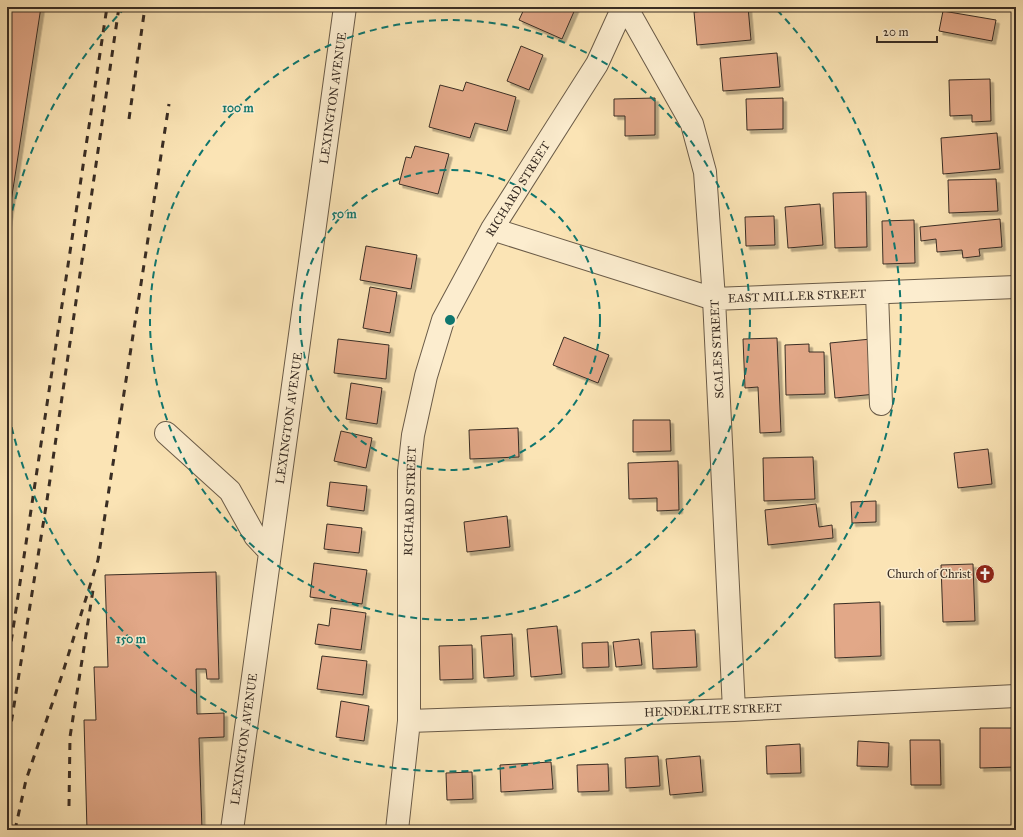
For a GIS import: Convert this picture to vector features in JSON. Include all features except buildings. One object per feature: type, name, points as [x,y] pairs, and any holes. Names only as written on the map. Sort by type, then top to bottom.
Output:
[{"type":"street","name":"LEXINGTON AVENUE","points":[[232,830],[345,7]]},
{"type":"street","name":"RICHARD STREET","points":[[397,830],[409,721],[408,513],[413,435],[426,376],[443,320],[492,229],[597,64],[623,7]]},
{"type":"street","name":"SCALES STREET","points":[[626,7],[692,124],[705,172],[714,298],[734,710]]},
{"type":"street","name":"EAST MILLER STREET","points":[[492,229],[714,298],[1016,287]]},
{"type":"street","points":[[877,293],[881,404]]},
{"type":"street","points":[[166,433],[230,492],[255,536],[270,552]]},
{"type":"street","name":"HENDERLITE STREET","points":[[409,721],[734,710],[1016,696]]},
{"type":"railway","points":[[7,669],[107,7]]},
{"type":"railway","points":[[7,749],[47,500],[119,7]]},
{"type":"railway","points":[[129,119],[145,7]]},
{"type":"railway","points":[[15,830],[26,780],[62,675],[98,560],[169,104]]},
{"type":"railway","points":[[69,806],[70,737],[93,590]]},
{"type":"place","name":"Church of Christ","points":[[985,574]]}]
